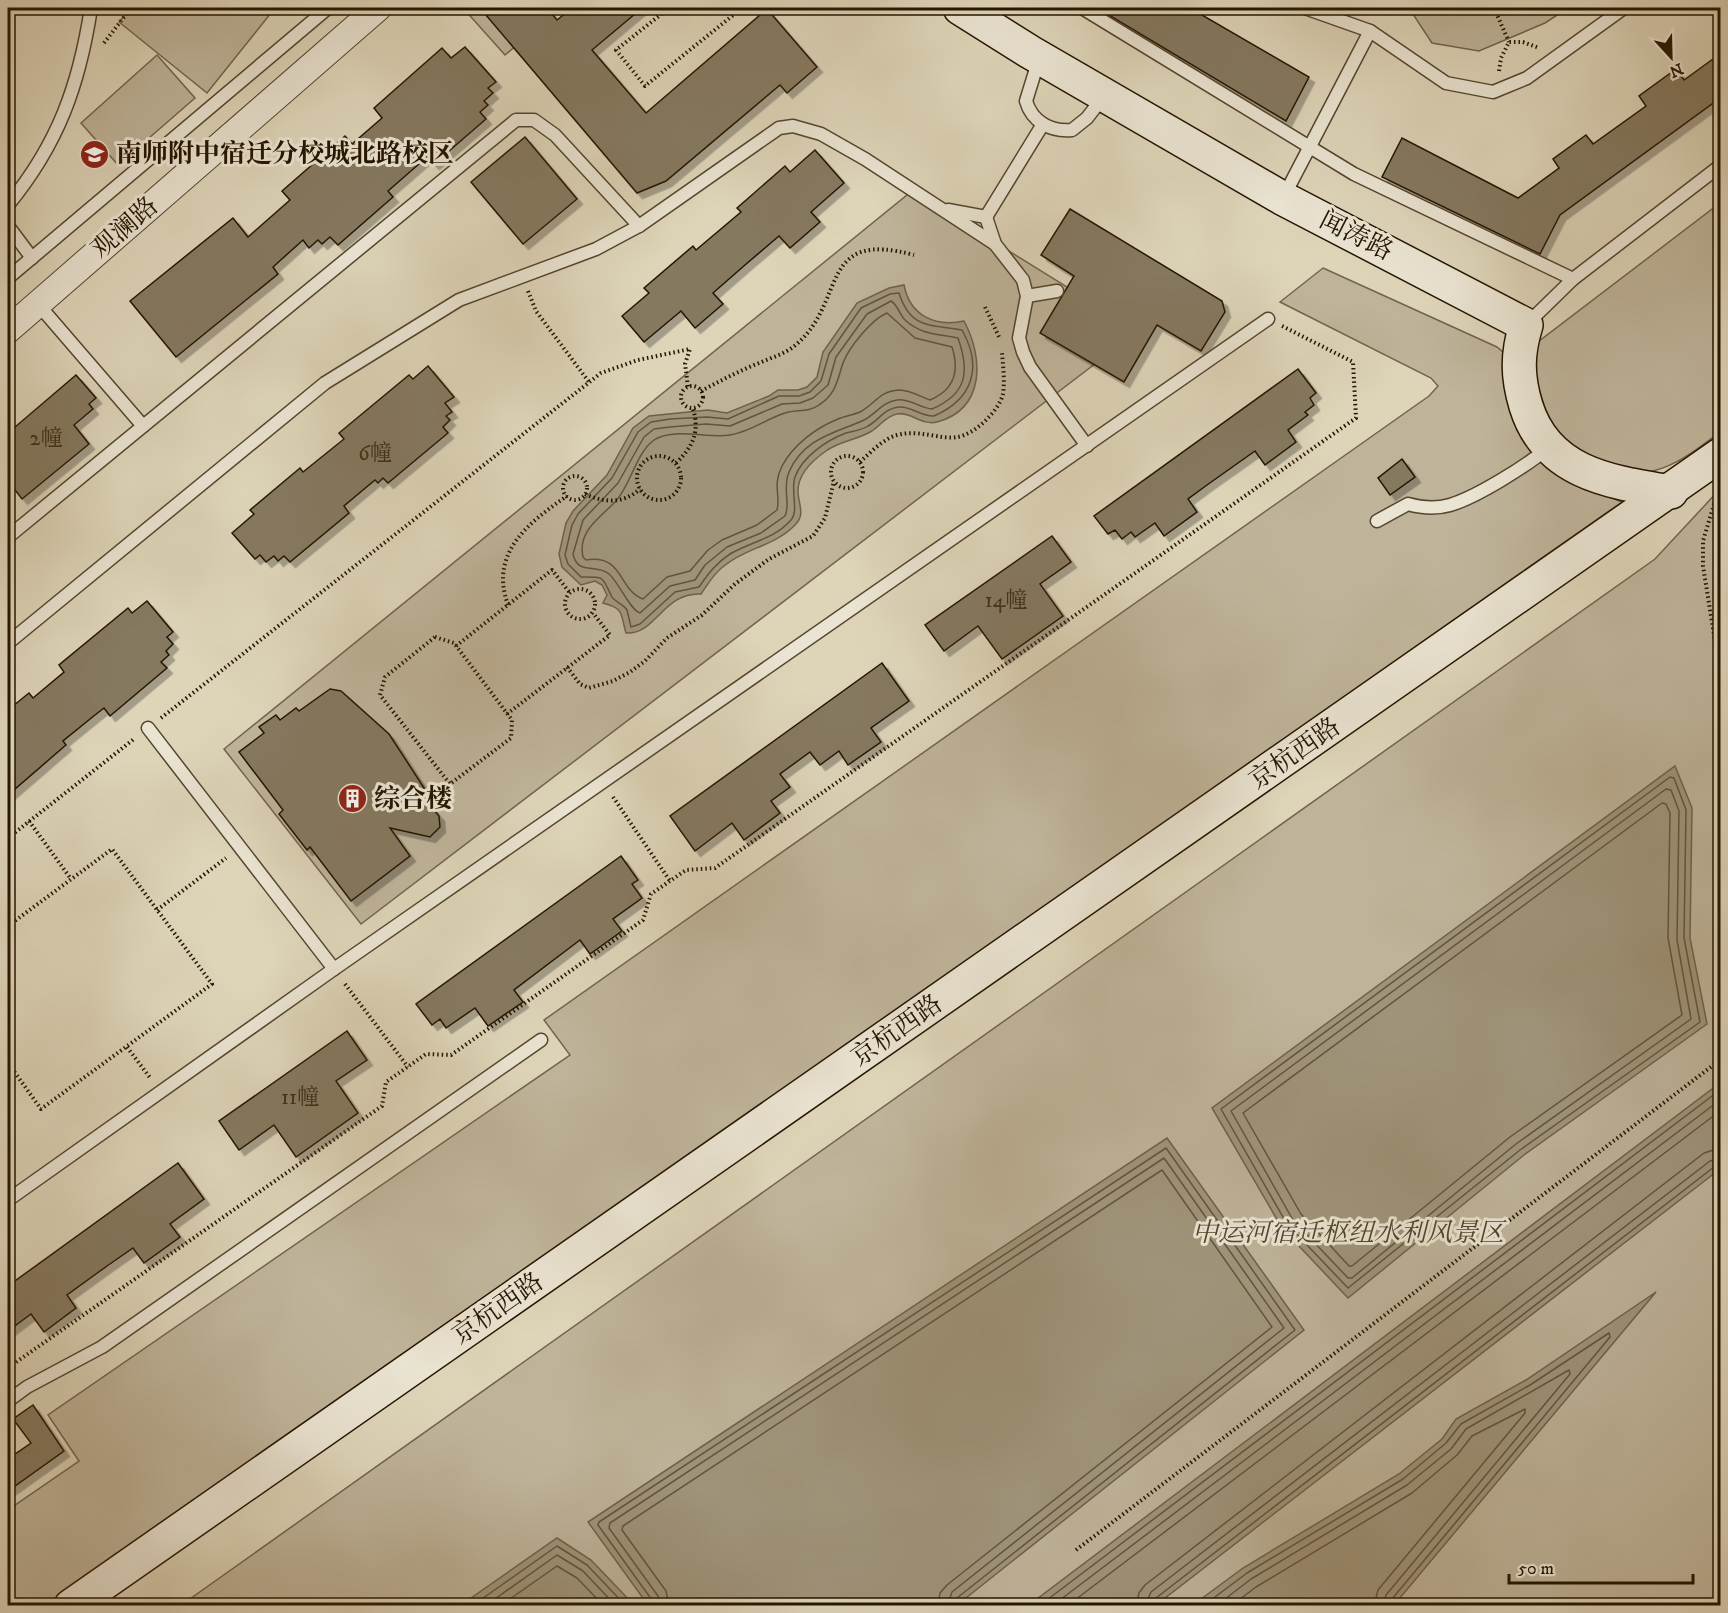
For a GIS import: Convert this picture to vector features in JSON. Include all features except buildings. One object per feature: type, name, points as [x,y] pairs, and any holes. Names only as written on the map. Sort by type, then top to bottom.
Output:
[{"type":"street","name":"观澜路","points":[[8,330],[378,8]]},
{"type":"street","name":"闻涛路","points":[[960,8],[1282,198],[1526,325]]},
{"type":"street","points":[[1526,325],[1517,366],[1522,392],[1539,437],[1576,468],[1611,482],[1671,492]]},
{"type":"street","name":"京杭西路","points":[[71,1605],[1671,492],[1720,455]]},
{"type":"lane","points":[[8,205],[53,140],[77,78],[91,8]]},
{"type":"lane","points":[[8,278],[328,8]]},
{"type":"lane","points":[[1082,8],[1354,174],[1573,279]]},
{"type":"lane","points":[[1305,8],[1370,31],[1446,83],[1493,92],[1527,78],[1624,8]]},
{"type":"lane","points":[[1282,198],[1370,31]]},
{"type":"lane","points":[[1040,57],[1026,101],[1034,116],[1043,124],[1062,130],[1078,127],[1105,95]]},
{"type":"lane","points":[[8,537],[516,120],[534,120],[555,135],[639,226]]},
{"type":"lane","points":[[995,244],[986,217],[1043,124]]},
{"type":"lane","points":[[8,643],[325,383],[459,300],[596,249],[639,226],[705,182],[768,134],[793,126],[820,134],[995,244],[1023,280],[1027,296],[1019,338],[1030,367],[1087,446]]},
{"type":"lane","points":[[1526,325],[1573,279],[1720,166]]},
{"type":"lane","points":[[942,209],[986,217]]},
{"type":"lane","points":[[8,226],[32,258]]},
{"type":"lane","points":[[1027,296],[1057,291]]},
{"type":"lane","points":[[38,303],[143,426]]},
{"type":"lane","points":[[8,1200],[334,969],[1268,318]]},
{"type":"lane","points":[[1377,521],[1408,504],[1422,508],[1452,505],[1528,464],[1549,447]]},
{"type":"lane","points":[[148,728],[238,849],[334,969]]},
{"type":"lane","points":[[8,1401],[27,1387],[102,1347],[541,1040]]},
{"type":"path","points":[[8,18],[24,8]]},
{"type":"path","points":[[669,8],[616,50],[645,86],[742,8]]},
{"type":"path","points":[[1494,8],[1509,42]]},
{"type":"path","points":[[1509,42],[1523,42],[1555,57]]},
{"type":"path","points":[[1497,90],[1501,58],[1509,42]]},
{"type":"path","points":[[701,392],[720,380],[779,356],[799,343],[822,309],[839,271],[854,255],[883,248],[914,255]]},
{"type":"path","points":[[528,276],[530,300],[536,311],[589,382]]},
{"type":"path","points":[[860,462],[882,443],[897,435],[927,433],[956,438],[969,433],[995,408],[1002,396],[1004,378],[1002,346],[995,323],[985,308]]},
{"type":"path","points":[[8,1365],[12,1365],[381,1106],[386,1082],[426,1054],[451,1055],[643,920],[651,894],[686,870],[715,868],[1356,417],[1353,362],[1268,318]]},
{"type":"path","points":[[8,838],[601,373],[638,360],[690,350],[685,364],[688,387]]},
{"type":"path","points":[[688,387],[696,387],[701,392],[702,402],[693,409],[683,405],[680,398],[682,391],[688,387]]},
{"type":"path","points":[[676,463],[694,439],[697,422],[693,409]]},
{"type":"path","points":[[656,456],[663,456],[676,463],[682,476],[681,484],[673,496],[659,500],[651,499],[640,489],[637,475],[643,462],[656,456]]},
{"type":"path","points":[[567,667],[580,684],[589,688],[613,681],[630,672],[667,638],[702,615],[735,584],[768,559],[813,536],[825,518],[834,481],[832,466],[840,458],[850,456],[860,462],[864,471],[857,485],[842,488],[834,481]]},
{"type":"path","points":[[572,477],[583,479],[587,486],[585,494],[576,500],[567,496],[564,485],[572,477]]},
{"type":"path","points":[[1720,481],[1703,541],[1702,566],[1720,672]]},
{"type":"path","points":[[585,494],[609,501],[631,497],[640,489]]},
{"type":"path","points":[[508,605],[503,590],[502,571],[515,540],[524,528],[567,496]]},
{"type":"path","points":[[456,646],[552,570],[570,592]]},
{"type":"path","points":[[507,714],[610,634],[593,612],[594,599],[589,591],[579,589],[570,592],[565,600],[570,615],[584,619],[593,612]]},
{"type":"path","points":[[435,637],[456,646],[507,714],[512,720],[511,738],[450,784],[380,695],[385,677],[435,637]]},
{"type":"path","points":[[603,782],[670,881]]},
{"type":"path","points":[[29,821],[71,879]]},
{"type":"path","points":[[8,926],[112,849],[212,984],[41,1109],[8,1063]]},
{"type":"path","points":[[157,910],[238,849]]},
{"type":"path","points":[[334,969],[408,1067]]},
{"type":"path","points":[[127,1047],[160,1092]]},
{"type":"path","points":[[1076,1550],[1720,1060]]},
{"type":"green space","points":[[131,8],[275,8],[207,93],[119,22]]},
{"type":"green space","points":[[463,8],[560,8],[505,55]]},
{"type":"green space","points":[[1404,8],[1568,8],[1545,23],[1479,51],[1432,43],[1411,11]]},
{"type":"green space","points":[[157,55],[195,98],[118,165],[81,123]]},
{"type":"green space","points":[[912,191],[1138,331],[361,924],[224,749]]},
{"type":"green space","points":[[1720,203],[1720,432],[1680,460],[1653,471],[1634,472],[1622,469],[1581,452],[1561,436],[1549,417],[1537,380],[1534,345]]},
{"type":"green space","points":[[1323,268],[1497,347],[1504,353],[1523,428],[1536,454],[1544,464],[1561,477],[1622,502],[48,1605],[8,1605],[8,1510],[79,1461],[48,1415],[570,1055],[544,1020],[1429,396],[1438,386],[1431,378],[1280,302]]},
{"type":"green space","name":"中运河宿迁枢纽水利风景区","points":[[1720,489],[1720,1605],[180,1606],[1655,559]]},
{"type":"water","points":[[904,285],[907,296],[918,312],[925,317],[943,322],[964,321],[971,335],[977,366],[976,380],[972,394],[964,406],[953,415],[932,423],[907,415],[893,415],[872,431],[826,451],[803,473],[798,491],[801,513],[795,525],[778,538],[732,560],[717,572],[701,594],[688,595],[677,600],[645,627],[636,632],[626,633],[622,616],[618,610],[603,603],[607,595],[602,585],[595,581],[581,585],[562,567],[559,554],[566,523],[573,511],[607,475],[633,428],[649,416],[708,410],[727,413],[778,390],[798,390],[807,387],[817,377],[823,352],[857,303],[889,288]]},
{"type":"water","points":[[1675,766],[1692,808],[1690,938],[1707,1024],[1524,1155],[1348,1298],[1282,1228],[1212,1108]]},
{"type":"water","points":[[1720,1083],[1720,1169],[1156,1605],[1029,1605]]},
{"type":"water","points":[[1167,1138],[1304,1330],[957,1605],[648,1605],[588,1522]]},
{"type":"water","points":[[1656,1292],[1394,1605],[1193,1605],[1243,1568],[1399,1474],[1442,1439],[1456,1419],[1526,1380]]},
{"type":"water","points":[[557,1538],[591,1560],[634,1605],[461,1605]]},
{"type":"place","name":"南师附中宿迁分校城北路校区","points":[[95,154]]},
{"type":"place","name":"综合楼","points":[[353,799]]}]
